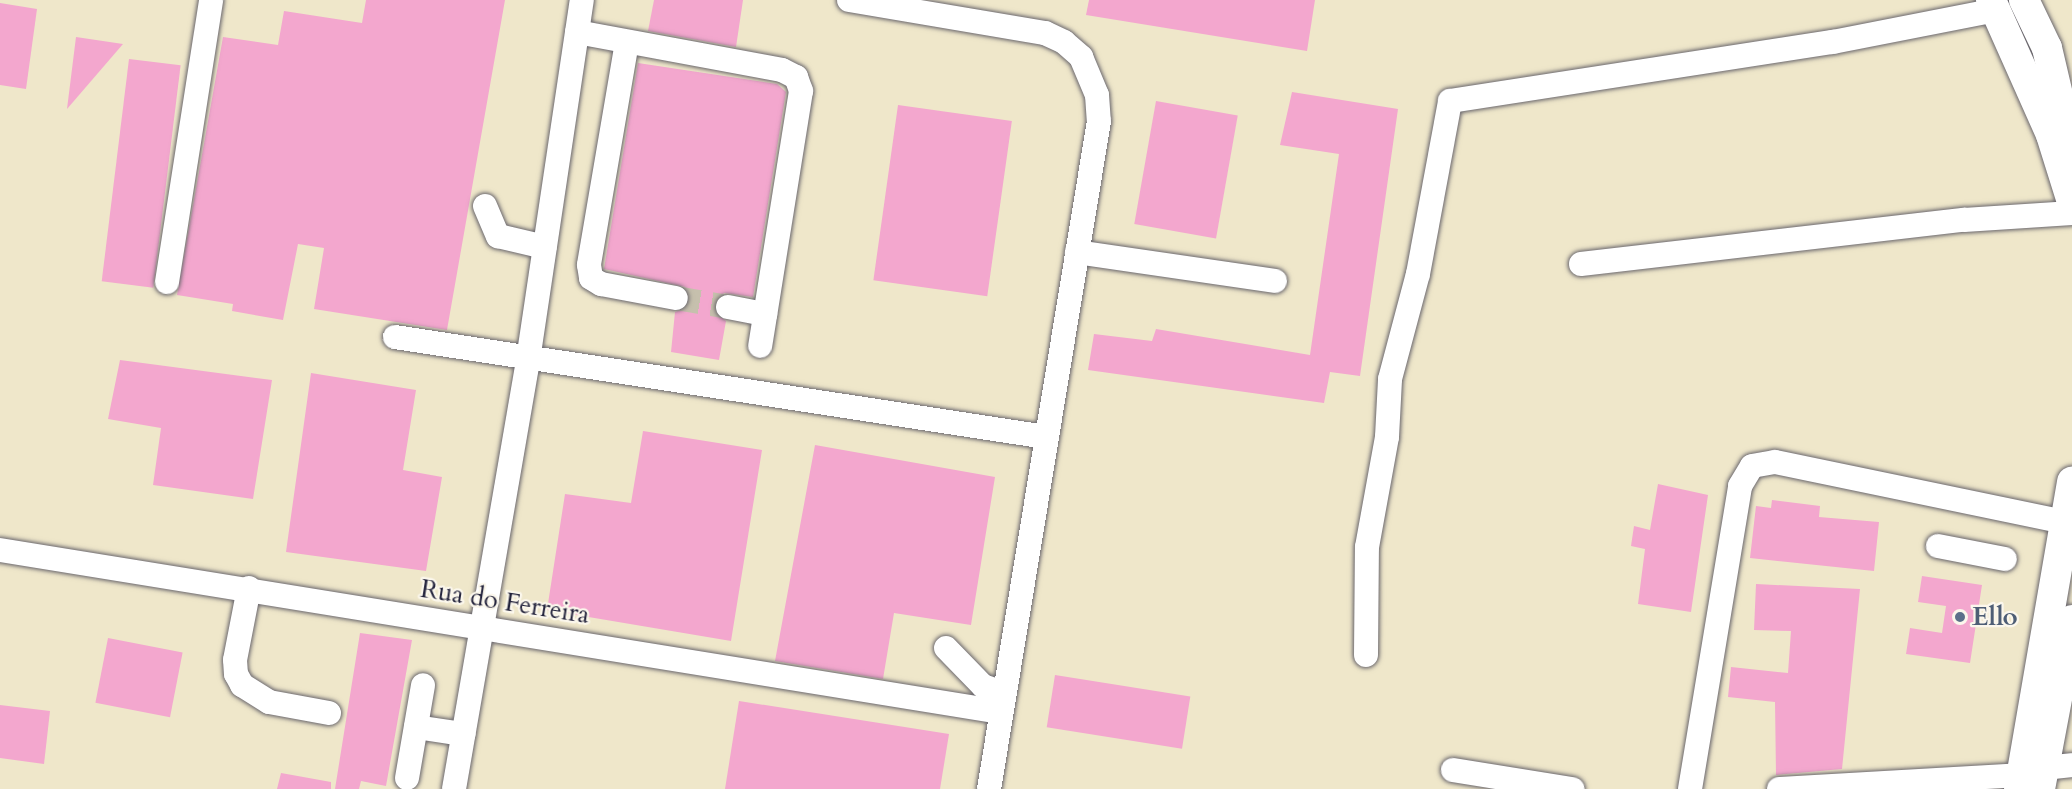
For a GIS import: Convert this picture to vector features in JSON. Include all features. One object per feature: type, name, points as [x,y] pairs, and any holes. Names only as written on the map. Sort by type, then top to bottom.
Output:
[{"type":"main road","points":[[2024,0],[2047,48],[2069,135]]},
{"type":"main road","points":[[1993,5],[2051,135],[2072,202]]},
{"type":"main road","points":[[2039,777],[2065,522],[2072,482]]},
{"type":"main road","points":[[2039,777],[2072,620]]},
{"type":"street","points":[[167,282],[211,0]]},
{"type":"street","points":[[454,789],[528,360],[582,0]]},
{"type":"street","points":[[849,0],[1045,33],[1064,42],[1081,57],[1097,95],[1099,121],[989,789]]},
{"type":"street","points":[[1366,655],[1367,547],[1387,437],[1390,379],[1418,274],[1450,101],[1833,42],[1993,5]]},
{"type":"street","points":[[577,32],[782,70],[796,76],[801,91],[760,346]]},
{"type":"street","points":[[627,42],[589,265],[591,278],[601,284],[676,298]]},
{"type":"street","points":[[485,206],[498,236],[545,247]]},
{"type":"street","points":[[1581,264],[1964,220],[2072,213]]},
{"type":"street","points":[[1077,252],[1275,281]]},
{"type":"street","points":[[728,306],[765,314]]},
{"type":"street","points":[[394,337],[528,360],[1046,437]]},
{"type":"street","points":[[1690,789],[1740,486],[1752,465],[1775,462],[2065,522]]},
{"type":"street","points":[[1938,546],[2005,559]]},
{"type":"street","name":"Rua do Ferreira","points":[[0,550],[249,588],[481,627],[1002,703]]},
{"type":"street","points":[[249,588],[235,660],[236,674],[242,685],[269,702],[329,713]]},
{"type":"street","points":[[946,648],[982,686],[1002,703]]},
{"type":"street","points":[[407,778],[423,685]]},
{"type":"street","points":[[416,727],[463,734]]},
{"type":"street","points":[[1453,770],[1572,789]]},
{"type":"street","points":[[1779,789],[2039,777]]},
{"type":"building","points":[[366,0],[505,0],[447,330],[314,309],[324,248],[298,244],[283,320],[232,311],[233,304],[177,295],[223,37],[278,45],[284,11],[362,23]]},
{"type":"building","points":[[654,0],[743,0],[736,47],[648,31]]},
{"type":"building","points":[[1089,0],[1315,0],[1307,51],[1086,15]]},
{"type":"building","points":[[0,3],[37,9],[26,89],[0,85]]},
{"type":"building","points":[[76,37],[123,44],[67,109]]},
{"type":"building","points":[[129,59],[181,65],[153,288],[102,281]]},
{"type":"building","points":[[638,63],[777,84],[786,92],[753,297],[724,293],[714,304],[715,312],[726,321],[719,360],[671,352],[675,312],[686,308],[690,301],[685,287],[604,269]]},
{"type":"building","points":[[1292,92],[1398,109],[1360,376],[1330,372],[1324,403],[1088,370],[1094,334],[1152,341],[1156,329],[1310,355],[1339,154],[1280,145]]},
{"type":"building","points":[[1156,101],[1238,115],[1216,239],[1134,224]]},
{"type":"building","points":[[898,105],[1012,121],[987,296],[873,280]]},
{"type":"building","points":[[120,360],[272,380],[253,499],[153,485],[161,428],[108,419]]},
{"type":"building","points":[[311,373],[416,390],[403,470],[442,477],[426,571],[286,552]]},
{"type":"building","points":[[643,431],[762,450],[731,641],[547,610],[565,494],[631,503]]},
{"type":"building","points":[[815,445],[995,477],[971,625],[894,613],[883,679],[775,661]]},
{"type":"building","points":[[1658,484],[1708,495],[1691,612],[1638,604],[1645,549],[1631,546],[1634,526],[1650,530]]},
{"type":"building","points":[[1772,500],[1820,506],[1819,517],[1879,522],[1874,571],[1750,558],[1756,506],[1771,508]]},
{"type":"building","name":"Ello","points":[[1922,576],[1982,585],[1970,663],[1906,654],[1910,628],[1942,633],[1946,606],[1918,602]]},
{"type":"building","points":[[1756,584],[1860,589],[1842,769],[1776,775],[1775,702],[1728,697],[1731,667],[1788,673],[1791,631],[1754,630]]},
{"type":"building","points":[[360,633],[412,640],[386,786],[361,781],[359,789],[335,789]]},
{"type":"building","points":[[108,638],[183,653],[170,717],[95,703]]},
{"type":"building","points":[[1055,675],[1190,696],[1182,749],[1047,727]]},
{"type":"building","points":[[739,701],[949,734],[940,789],[725,789]]},
{"type":"building","points":[[0,705],[50,711],[44,764],[0,758]]},
{"type":"building","points":[[281,773],[331,782],[331,789],[277,789]]},
{"type":"tunnel","points":[[676,298],[728,307]]},
{"type":"place","name":"Ello","points":[[1960,617]]}]
